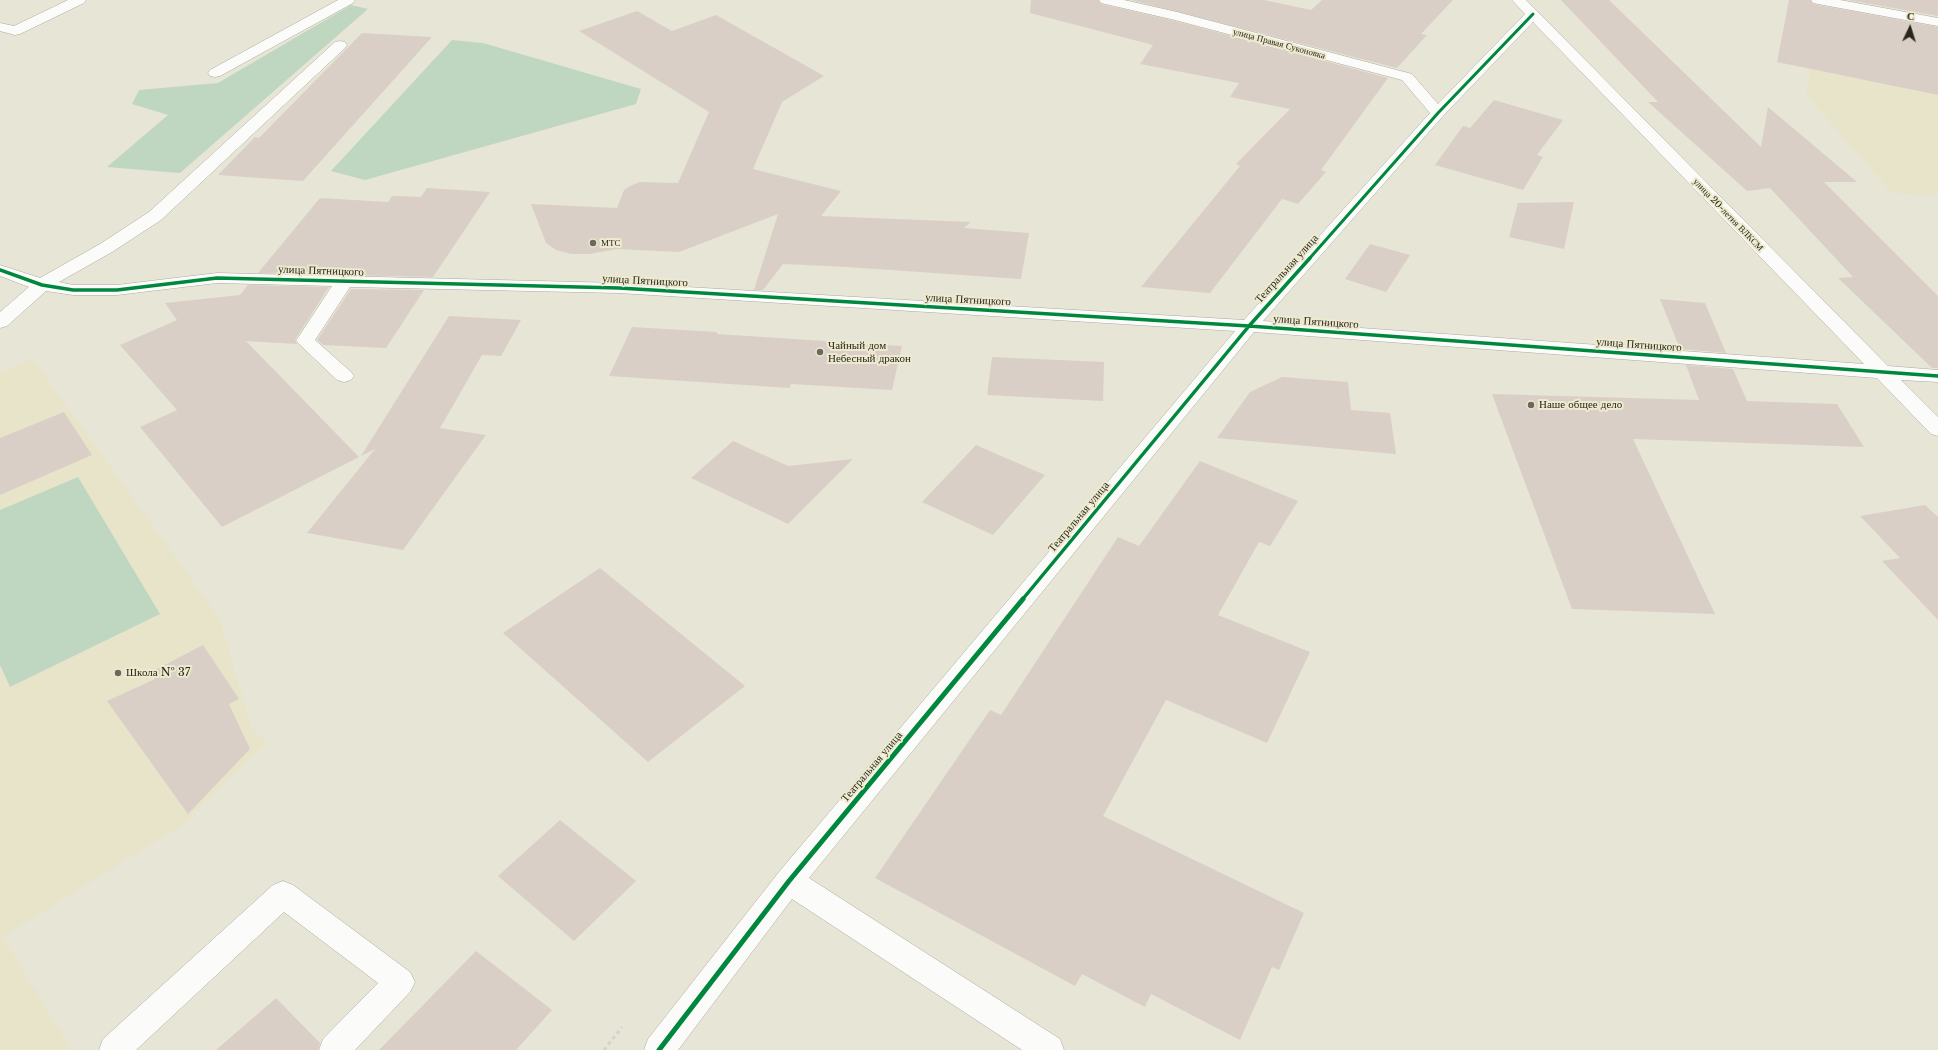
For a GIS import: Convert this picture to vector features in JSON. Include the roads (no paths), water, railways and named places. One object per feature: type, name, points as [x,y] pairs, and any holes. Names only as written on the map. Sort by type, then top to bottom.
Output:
[{"type":"street","points":[[0,27],[15,31],[79,0]]},
{"type":"street","points":[[215,73],[348,0]]},
{"type":"street","name":"улица Правая Суконовка","points":[[1106,0],[1177,16],[1407,78],[1438,113]]},
{"type":"street","points":[[1818,0],[1938,22]]},
{"type":"street","name":"Театральная улица","points":[[659,1050],[789,880],[1249,326],[1438,113],[1526,7]]},
{"type":"street","name":"улица 20-летия ВЛКСМ","points":[[1526,7],[1938,429]]},
{"type":"street","points":[[0,322],[42,285],[113,244],[155,216],[340,45]]},
{"type":"street","name":"улица Пятницкого","points":[[0,270],[42,285],[73,290],[117,290],[217,278],[619,288],[1249,326],[1938,376]]},
{"type":"street","points":[[344,376],[305,341],[345,282]]},
{"type":"street","points":[[789,880],[1049,1050]]},
{"type":"street","points":[[114,1050],[283,894],[400,982],[334,1050]]},
{"type":"place","name":"МТС","points":[[593,243]]},
{"type":"place","name":"Чайный дом Небесный дракон","points":[[820,352]]},
{"type":"place","name":"Наше общее дело","points":[[1531,405]]},
{"type":"place","name":"Школа № 37","points":[[118,673]]}]
